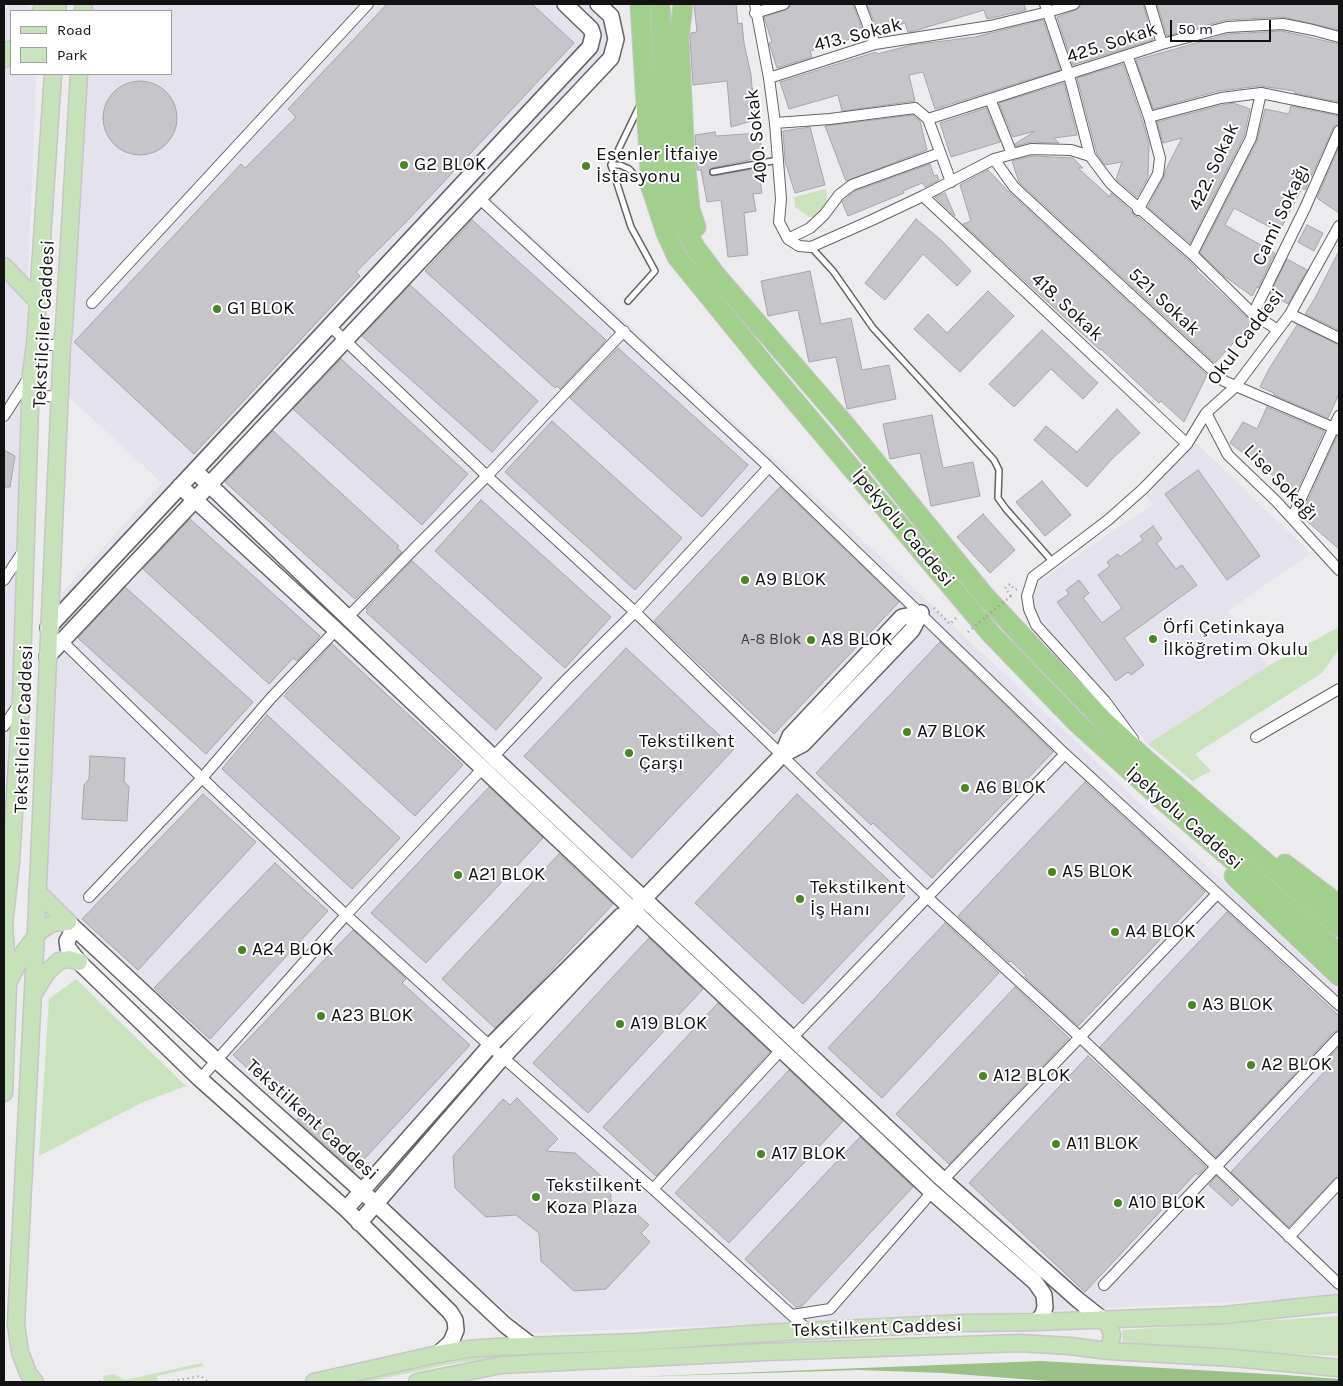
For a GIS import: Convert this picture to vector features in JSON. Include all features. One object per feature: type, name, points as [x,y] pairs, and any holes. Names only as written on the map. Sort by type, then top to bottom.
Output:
[{"type":"highway","name":"İpekyolu Caddesi","points":[[640,4],[650,187],[666,234],[677,257],[768,369],[992,634],[1076,723],[1339,954]]},
{"type":"highway","name":"İpekyolu Caddesi","points":[[660,4],[669,178],[674,201],[695,247],[715,274],[843,422],[984,595],[1105,722],[1339,927]]},
{"type":"highway","points":[[683,4],[679,39],[686,186],[690,209],[715,274]]},
{"type":"highway","points":[[1159,797],[1207,851],[1339,976]]},
{"type":"highway","points":[[1203,808],[1256,842],[1339,905]]},
{"type":"main road","name":"Tekstilciler Caddesi","points":[[4,1093],[5,1016],[8,985],[4,924],[21,700],[31,374],[36,345],[53,75]]},
{"type":"main road","name":"Tekstilciler Caddesi","points":[[35,1382],[28,1373],[20,1352],[16,1324],[36,935],[48,628],[62,345],[79,75]]},
{"type":"main road","points":[[4,266],[38,302]]},
{"type":"main road","points":[[37,891],[74,927]]},
{"type":"main road","points":[[8,985],[16,964],[36,935],[46,926],[53,923],[74,927]]},
{"type":"main road","points":[[33,995],[42,978],[53,966],[60,961],[69,959],[79,962]]},
{"type":"main road","name":"Tekstilkent Caddesi","points":[[314,1382],[468,1349],[963,1324],[1224,1315],[1339,1303]]},
{"type":"main road","points":[[1086,1347],[1080,1334],[1094,1320],[1109,1326],[1112,1335],[1110,1351]]},
{"type":"main road","name":"Tekstilkent Caddesi","points":[[417,1382],[501,1365],[766,1352],[1020,1343],[1086,1347],[1110,1351],[1233,1358],[1339,1368]]},
{"type":"street","points":[[92,303],[368,4]]},
{"type":"street","points":[[48,628],[590,47],[593,35],[592,29],[565,4]]},
{"type":"street","points":[[47,657],[611,58],[616,39],[611,16],[598,4]]},
{"type":"street","points":[[755,8],[784,4]]},
{"type":"street","points":[[860,4],[875,44]]},
{"type":"street","name":"413. Sokak","points":[[769,78],[875,44],[990,26],[1046,8],[1074,4]]},
{"type":"street","points":[[1150,4],[1162,44]]},
{"type":"street","name":"400. Sokak","points":[[755,8],[769,78],[775,123],[781,199],[779,222],[788,239]]},
{"type":"street","points":[[1046,8],[1069,75],[1090,156],[1111,184],[1138,210],[1192,254],[1253,314],[1278,330]]},
{"type":"street","name":"425. Sokak","points":[[928,119],[1162,44],[1227,27],[1283,24],[1339,37]]},
{"type":"street","points":[[1128,56],[1149,117],[1160,158],[1158,174],[1138,210]]},
{"type":"street","points":[[1149,117],[1221,98],[1261,93],[1339,110]]},
{"type":"street","name":"422. Sokak","points":[[1192,254],[1251,138],[1261,93]]},
{"type":"street","points":[[990,99],[1012,154]]},
{"type":"street","points":[[775,123],[830,119],[915,108],[928,119],[951,182]]},
{"type":"street","name":"Cami Sokağı","points":[[1253,314],[1305,208],[1339,131]]},
{"type":"street","points":[[940,153],[852,185],[840,195],[824,215],[810,228],[788,239],[798,246],[811,247],[923,196],[994,159],[1012,154],[1031,149],[1071,150],[1090,156]]},
{"type":"street","name":"521. Sokak","points":[[994,159],[1014,187],[1224,382],[1337,429]]},
{"type":"street","name":"418. Sokak","points":[[923,196],[1187,444]]},
{"type":"street","points":[[479,198],[769,467],[1065,754],[1339,1005]]},
{"type":"street","name":"Okul Caddesi","points":[[1144,758],[1132,736],[1105,701],[1036,625],[1029,609],[1027,596],[1033,577],[1108,520],[1187,444],[1206,413],[1235,387],[1290,314],[1339,226]]},
{"type":"street","points":[[1290,314],[1339,338]]},
{"type":"street","points":[[330,326],[487,476],[635,612],[928,898],[1080,1037],[1339,1284]]},
{"type":"street","points":[[89,897],[202,778],[271,698],[416,546],[487,476],[624,331]]},
{"type":"street","points":[[36,345],[62,345]]},
{"type":"street","points":[[4,416],[31,374]]},
{"type":"street","points":[[31,395],[60,397]]},
{"type":"street","name":"Lise Sokağı","points":[[1206,413],[1228,455],[1292,518],[1339,570]]},
{"type":"street","points":[[1292,518],[1337,429],[1339,416]]},
{"type":"street","points":[[200,1079],[346,915],[566,680],[635,612],[769,467]]},
{"type":"street","points":[[195,470],[493,757],[943,1180],[1078,1300],[1094,1320]]},
{"type":"street","points":[[180,486],[336,630],[932,1192],[1036,1282],[1044,1295],[1045,1307],[1043,1314],[1037,1322]]},
{"type":"street","points":[[4,580],[26,548]]},
{"type":"street","points":[[346,1209],[490,1046],[621,916],[633,910],[782,755],[803,744],[912,630],[921,613]]},
{"type":"street","points":[[62,641],[346,915],[502,1058],[653,1189],[810,1332]]},
{"type":"street","points":[[1256,737],[1339,689]]},
{"type":"street","points":[[4,726],[21,700]]},
{"type":"street","points":[[653,1189],[792,1038],[1065,754]]},
{"type":"street","points":[[792,1315],[830,1310],[943,1180],[1218,894]]},
{"type":"street","points":[[360,1222],[502,1058],[630,922],[633,910]]},
{"type":"street","points":[[74,927],[67,941],[68,948],[79,962],[200,1079],[360,1222],[450,1312],[455,1320],[456,1330],[451,1342],[438,1354]]},
{"type":"street","name":"Tekstilkent Caddesi","points":[[74,927],[217,1061],[375,1203],[504,1325],[531,1345]]},
{"type":"street","points":[[1104,1285],[1339,1037]]},
{"type":"street","points":[[1289,1237],[1339,1183]]},
{"type":"lane","points":[[628,301],[655,271],[631,227],[611,165],[645,95]]},
{"type":"lane","points":[[713,172],[778,160]]},
{"type":"lane","points":[[611,165],[620,165],[629,169],[643,182],[653,196]]},
{"type":"lane","points":[[811,247],[873,328],[994,460],[999,470],[998,498],[1052,561]]},
{"type":"path","points":[[968,632],[1011,596],[1005,588],[1010,584],[1015,590]]},
{"type":"path","points":[[950,624],[956,618]]},
{"type":"path","points":[[168,1382],[201,1376],[208,1382]]},
{"type":"shaded area","points":[[10,4],[25,4],[33,10],[10,10],[10,75],[36,75],[4,887],[4,13]]},
{"type":"shaded area","points":[[93,4],[607,4],[619,14],[619,59],[489,196],[899,574],[1339,992],[1339,1291],[1317,1298],[531,1333],[359,1184],[45,893],[57,598],[162,483],[68,396],[88,75],[172,75],[172,10],[92,10]]},
{"type":"shaded area","name":"Örfi Çetinkaya İlköğretim Okulu","points":[[1196,443],[1311,553],[1228,611],[1268,666],[1148,744],[1034,612],[1033,586],[1153,504],[1145,495]]},
{"type":"green space","points":[[826,189],[827,202],[819,217],[809,217],[795,207],[794,197]]},
{"type":"green space","points":[[1339,627],[1339,649],[1322,673],[1195,754],[1211,771],[1192,781],[1148,744],[1268,666]]},
{"type":"green space","points":[[76,979],[186,1086],[141,1103],[39,1156],[49,999]]},
{"type":"green space","points":[[1339,1316],[1339,1356],[1181,1349],[1123,1342],[1122,1330]]},
{"type":"green space","points":[[498,1354],[497,1357],[445,1365],[368,1382],[354,1382],[444,1361]]},
{"type":"green space","points":[[1041,1361],[1285,1375],[1339,1379],[1339,1382],[1061,1382],[943,1373],[859,1370],[632,1377]]},
{"type":"green space","points":[[202,1363],[203,1366],[157,1376],[158,1382],[104,1382],[103,1376],[114,1374],[125,1380]]},
{"type":"building","points":[[387,4],[532,4],[574,43],[407,221],[356,272],[360,276],[194,454],[74,342],[241,164],[245,168],[296,117],[288,109]]},
{"type":"building","points":[[694,4],[736,4],[738,24],[742,23],[751,75],[755,120],[731,127],[727,81],[693,85],[690,39],[691,33],[697,32]]},
{"type":"building","points":[[791,4],[853,4],[864,35],[810,51],[812,57],[777,68],[769,43],[772,42],[764,17],[786,10]]},
{"type":"building","points":[[867,4],[1024,4],[1026,10],[987,19],[984,10],[914,31],[908,32],[905,23],[878,31]]},
{"type":"building","points":[[1081,4],[1143,4],[1153,40],[1073,65],[1057,17],[1076,10]]},
{"type":"building","points":[[1157,4],[1339,4],[1339,30],[1283,17],[1226,20],[1167,36]]},
{"type":"building","points":[[1043,20],[1060,70],[935,109],[923,72],[909,75],[915,101],[842,111],[838,95],[789,109],[780,82],[876,52],[877,54],[912,45],[975,37]]},
{"type":"building","points":[[1282,31],[1339,44],[1339,102],[1294,93],[1295,91],[1260,86],[1219,91],[1153,109],[1136,60],[1228,34]]},
{"type":"building","points":[[1123,64],[1149,144],[1148,177],[1137,197],[1116,179],[1122,162],[1105,165],[1097,154],[1077,78]]},
{"type":"building","points":[[140,81],[161,87],[171,97],[177,118],[171,139],[161,149],[140,155],[119,149],[109,139],[103,118],[109,97],[119,87]]},
{"type":"building","points":[[1064,83],[1077,135],[1054,138],[1059,143],[1031,142],[1016,146],[1015,144],[1035,131],[1013,137],[999,103]]},
{"type":"building","points":[[1233,103],[1250,109],[1244,136],[1190,243],[1148,207],[1182,138],[1163,143],[1157,122]]},
{"type":"building","points":[[1291,106],[1339,116],[1339,124],[1333,128],[1305,190],[1302,188],[1279,232],[1234,208],[1225,225],[1275,253],[1258,288],[1252,296],[1224,276],[1200,253],[1257,141],[1265,109],[1289,114]]},
{"type":"building","points":[[986,108],[1000,142],[951,157],[940,123]]},
{"type":"building","points":[[913,115],[920,121],[927,150],[846,181],[825,126]]},
{"type":"building","points":[[810,127],[825,185],[795,193],[785,161],[783,131]]},
{"type":"building","points":[[715,132],[716,136],[759,133],[763,157],[712,168],[709,171],[710,175],[714,176],[758,168],[762,193],[753,194],[756,211],[744,213],[748,255],[728,257],[721,200],[707,202],[701,170],[697,170],[695,135]]},
{"type":"building","points":[[1339,147],[1339,213],[1317,198]]},
{"type":"building","points":[[1032,156],[1073,158],[1083,168],[1078,168],[1110,197],[1111,193],[1134,216],[1138,217],[1187,259],[1196,270],[1252,322],[1215,363],[1019,182],[1012,161]]},
{"type":"building","points":[[930,164],[934,176],[937,175],[939,180],[925,187],[922,183],[903,191],[904,193],[848,216],[842,202],[855,191]]},
{"type":"building","points":[[988,170],[1009,192],[1207,375],[1184,422],[1161,401],[1159,403],[963,224],[971,221],[960,185]]},
{"type":"building","points":[[945,193],[955,216],[935,197]]},
{"type":"building","points":[[916,219],[942,241],[971,271],[957,286],[923,254],[885,300],[865,283]]},
{"type":"building","points":[[472,220],[606,340],[560,389],[557,386],[555,388],[425,271]]},
{"type":"building","points":[[1307,225],[1323,233],[1314,251],[1298,242]]},
{"type":"building","points":[[1339,251],[1339,330],[1305,314]]},
{"type":"building","points":[[1287,259],[1307,270],[1288,304],[1270,294]]},
{"type":"building","points":[[810,271],[821,324],[851,318],[862,370],[889,365],[896,399],[847,409],[836,357],[809,362],[798,310],[768,316],[761,281]]},
{"type":"building","points":[[410,285],[538,401],[492,452],[362,336]]},
{"type":"building","points":[[988,291],[1014,316],[960,372],[914,329],[928,314],[947,333]]},
{"type":"building","points":[[1297,325],[1339,345],[1339,394],[1328,418],[1260,387]]},
{"type":"building","points":[[1042,330],[1098,383],[1083,399],[1051,369],[1014,407],[989,384]]},
{"type":"building","points":[[618,348],[748,465],[702,517],[570,398]]},
{"type":"building","points":[[341,359],[468,474],[422,525],[293,409]]},
{"type":"building","points":[[1267,407],[1324,431],[1293,499],[1273,483],[1276,478],[1230,443],[1243,422],[1257,429]]},
{"type":"building","points":[[1117,409],[1140,433],[1112,459],[1087,487],[1034,440],[1046,426],[1077,452]]},
{"type":"building","points":[[932,415],[943,468],[973,462],[980,496],[931,506],[920,453],[890,459],[883,424]]},
{"type":"building","points":[[552,421],[682,538],[635,590],[505,472]]},
{"type":"building","points":[[273,431],[399,546],[397,548],[402,552],[355,599],[225,482]]},
{"type":"building","points":[[1337,436],[1339,437],[1339,549],[1301,516]]},
{"type":"building","points":[[4,450],[15,456],[10,487],[4,487]]},
{"type":"building","points":[[1198,470],[1260,556],[1227,580],[1165,494]]},
{"type":"building","points":[[1042,481],[1071,515],[1045,536],[1016,502]]},
{"type":"building","points":[[780,487],[899,602],[774,734],[654,621]]},
{"type":"building","points":[[481,500],[611,617],[565,668],[435,551]]},
{"type":"building","points":[[983,514],[1015,550],[990,573],[957,537]]},
{"type":"building","points":[[190,519],[320,636],[297,661],[293,658],[269,684],[143,569]]},
{"type":"building","points":[[1153,526],[1162,539],[1156,543],[1176,569],[1182,565],[1197,585],[1124,638],[1144,665],[1131,675],[1128,672],[1116,681],[1057,602],[1069,594],[1066,590],[1079,580],[1089,593],[1083,598],[1102,623],[1122,608],[1098,575],[1110,566],[1107,562],[1118,554],[1120,557],[1143,540],[1140,536]]},
{"type":"building","points":[[412,561],[542,678],[496,730],[366,612],[368,610],[366,609]]},
{"type":"building","points":[[125,587],[253,702],[206,754],[78,638]]},
{"type":"building","points":[[940,642],[1053,752],[932,878],[873,823],[871,825],[816,773]]},
{"type":"building","points":[[332,644],[463,765],[415,816],[284,696]]},
{"type":"building","name":"Tekstilkent Çarşı","points":[[626,648],[734,749],[632,858],[524,756]]},
{"type":"building","points":[[267,715],[400,838],[352,889],[222,769]]},
{"type":"building","points":[[90,756],[125,758],[124,781],[129,787],[127,821],[82,819],[84,785],[89,779]]},
{"type":"building","points":[[1085,782],[1205,892],[1078,1026],[1025,977],[1026,975],[1011,961],[1009,962],[958,916]]},
{"type":"building","name":"A21 BLOK","points":[[489,787],[543,838],[426,963],[371,913]]},
{"type":"building","points":[[203,794],[256,842],[138,970],[82,919]]},
{"type":"building","name":"Tekstilkent İş Hanı","points":[[797,794],[905,896],[803,1004],[695,903]]},
{"type":"building","points":[[559,854],[613,904],[495,1028],[442,979]]},
{"type":"building","name":"A24 BLOK","points":[[275,863],[328,911],[210,1039],[154,988]]},
{"type":"building","points":[[1227,912],[1339,1016],[1339,1030],[1334,1032],[1216,1157],[1100,1047]]},
{"type":"building","points":[[945,923],[999,973],[882,1098],[828,1048]]},
{"type":"building","points":[[353,930],[406,979],[402,983],[470,1045],[353,1171],[297,1120],[301,1117],[233,1055]]},
{"type":"building","name":"A19 BLOK","points":[[649,938],[703,989],[588,1113],[533,1063]]},
{"type":"building","name":"A12 BLOK","points":[[1015,987],[1069,1038],[949,1164],[896,1114]]},
{"type":"building","points":[[718,1003],[770,1052],[656,1176],[603,1127]]},
{"type":"building","points":[[1339,1047],[1339,1174],[1289,1227],[1231,1172],[1327,1069],[1322,1065]]},
{"type":"building","points":[[1088,1056],[1206,1167],[1198,1175],[1196,1173],[1085,1292],[969,1183]]},
{"type":"building","name":"A17 BLOK","points":[[789,1070],[843,1121],[729,1243],[675,1193]]},
{"type":"building","name":"Tekstilkent Koza Plaza","points":[[517,1098],[558,1139],[546,1151],[575,1153],[610,1184],[612,1216],[625,1203],[649,1225],[641,1233],[650,1242],[606,1289],[574,1291],[541,1261],[539,1233],[516,1215],[486,1217],[455,1188],[453,1156],[503,1099],[510,1105]]},
{"type":"building","points":[[860,1137],[913,1187],[802,1306],[796,1307],[745,1259]]},
{"type":"building","points":[[1216,1176],[1239,1199],[1232,1206],[1209,1185]]},
{"type":"place","name":"G2 BLOK","points":[[404,165]]},
{"type":"place","name":"Esenler İtfaiye İstasyonu","points":[[586,166]]},
{"type":"place","name":"G1 BLOK","points":[[217,309]]},
{"type":"place","name":"A9 BLOK","points":[[745,580]]},
{"type":"place","name":"Örfi Çetinkaya İlköğretim Okulu","points":[[1153,639]]},
{"type":"place","name":"A8 BLOK","points":[[811,640]]},
{"type":"place","name":"A7 BLOK","points":[[907,732]]},
{"type":"place","name":"Tekstilkent Çarşı","points":[[629,753]]},
{"type":"place","name":"A6 BLOK","points":[[965,788]]},
{"type":"place","name":"A5 BLOK","points":[[1052,872]]},
{"type":"place","name":"A21 BLOK","points":[[458,875]]},
{"type":"place","name":"Tekstilkent İş Hanı","points":[[800,899]]},
{"type":"place","name":"A4 BLOK","points":[[1115,932]]},
{"type":"place","name":"A24 BLOK","points":[[242,950]]},
{"type":"place","name":"A3 BLOK","points":[[1192,1005]]},
{"type":"place","name":"A23 BLOK","points":[[321,1016]]},
{"type":"place","name":"A19 BLOK","points":[[620,1024]]},
{"type":"place","name":"A2 BLOK","points":[[1251,1065]]},
{"type":"place","name":"A12 BLOK","points":[[983,1076]]},
{"type":"place","name":"A11 BLOK","points":[[1056,1144]]},
{"type":"place","name":"A17 BLOK","points":[[761,1154]]},
{"type":"place","name":"Tekstilkent Koza Plaza","points":[[536,1197]]},
{"type":"place","name":"A10 BLOK","points":[[1118,1203]]}]
